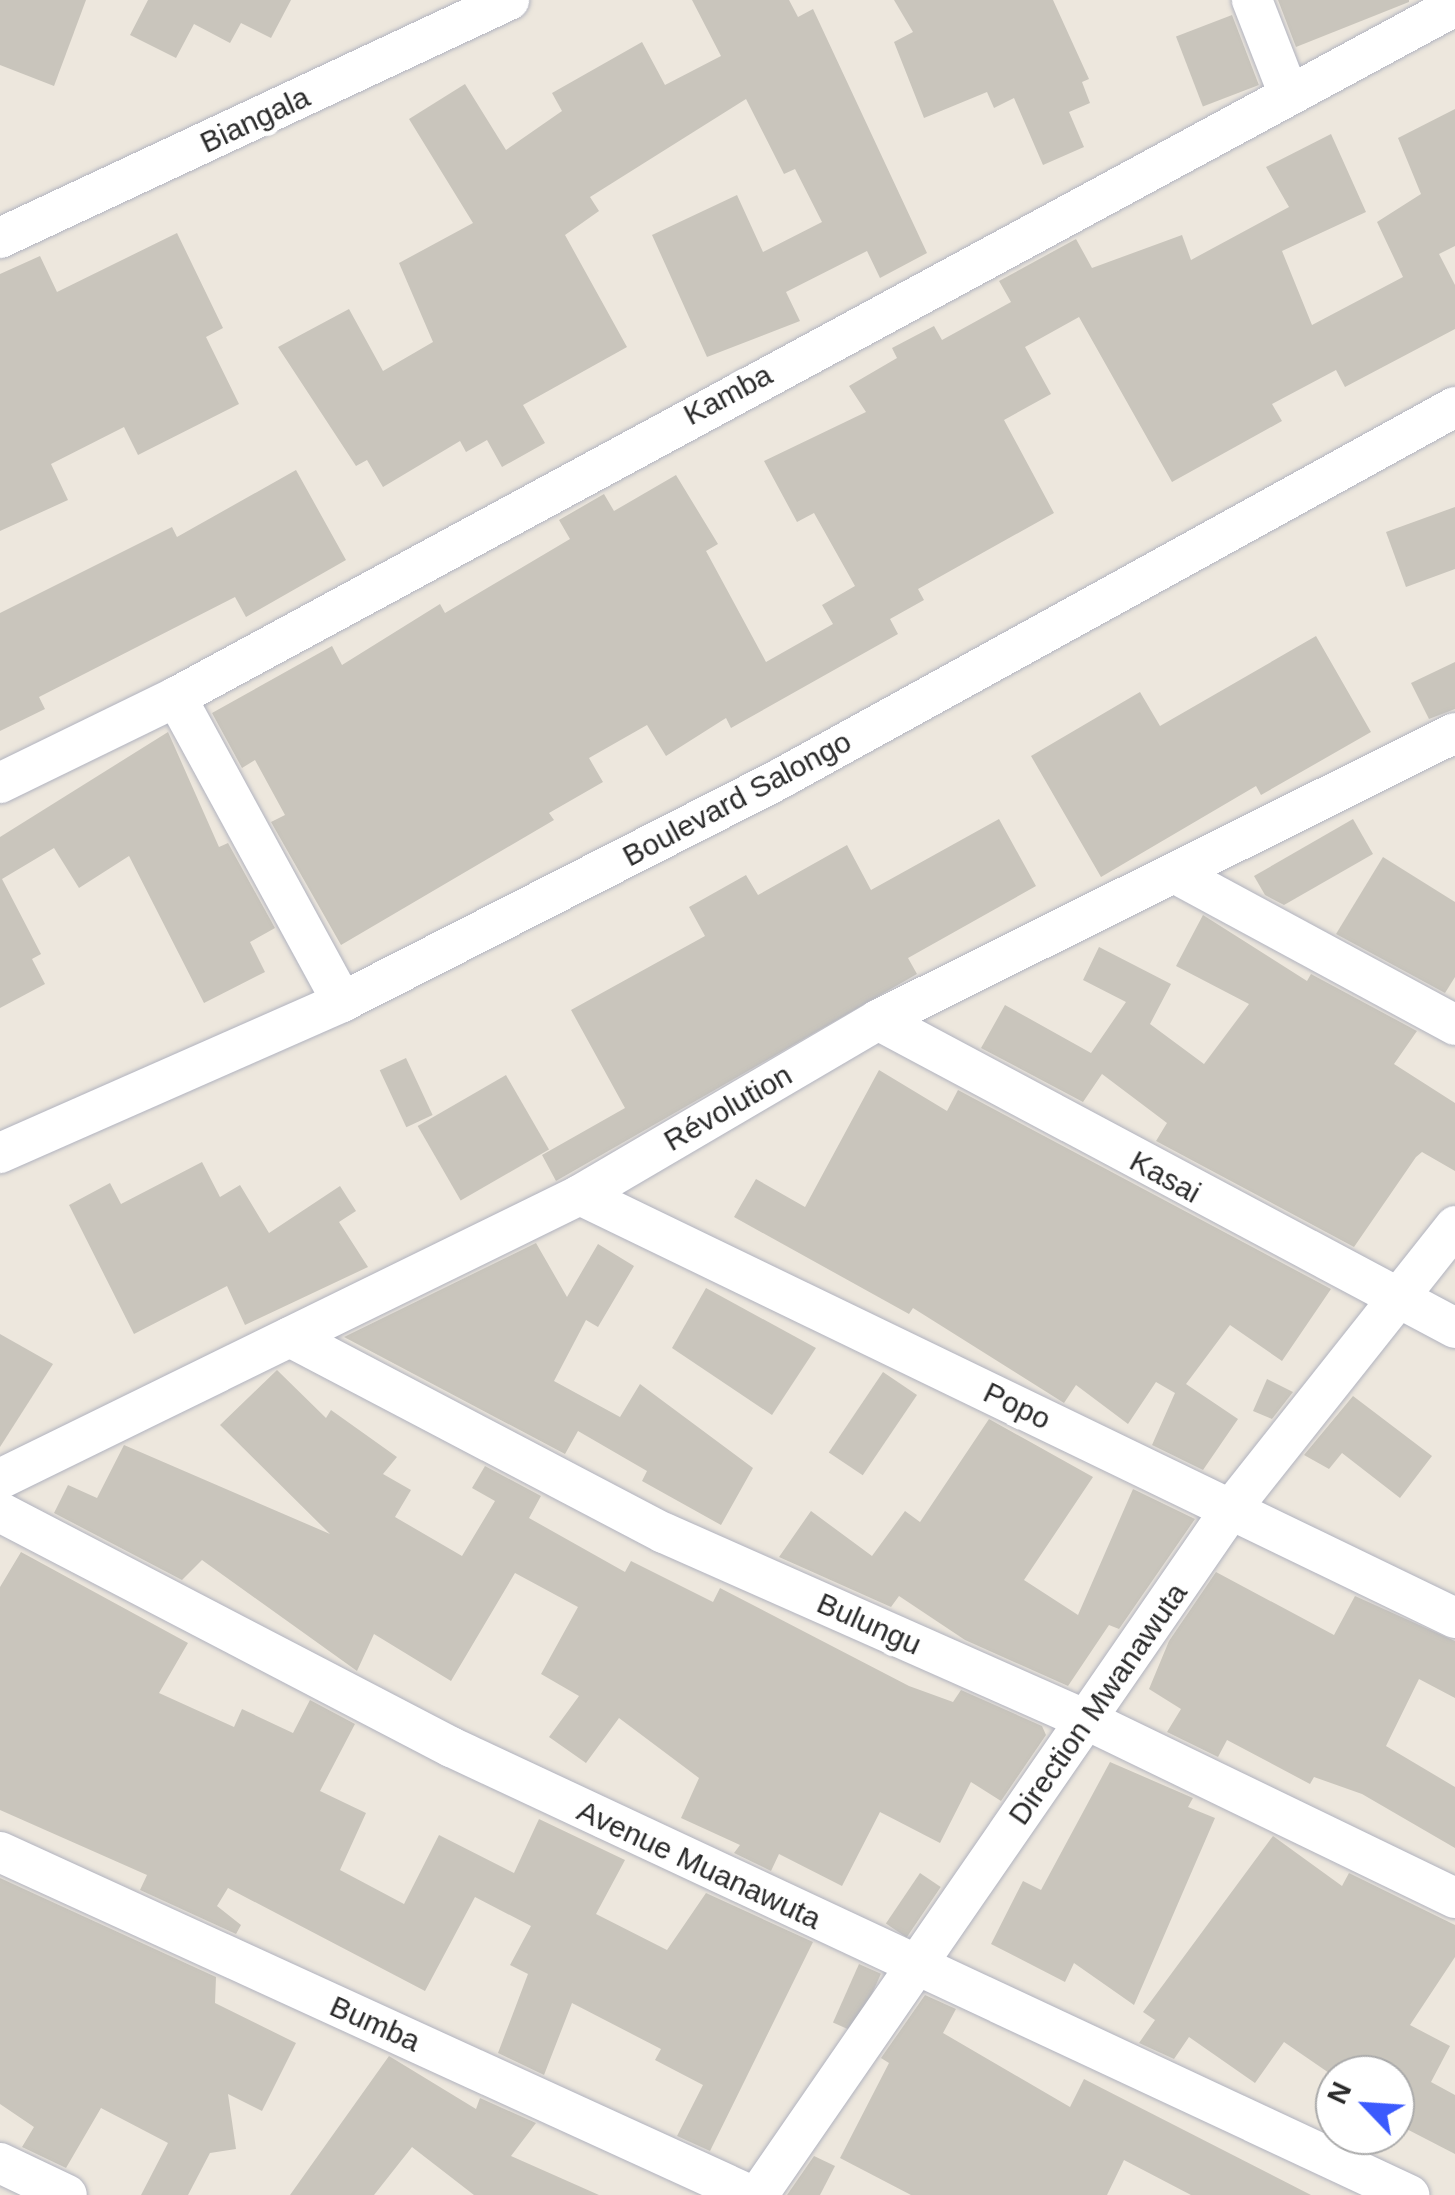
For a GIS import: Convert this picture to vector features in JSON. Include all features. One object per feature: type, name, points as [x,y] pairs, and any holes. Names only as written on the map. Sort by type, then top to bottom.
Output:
[{"type":"street","name":"Biangala","points":[[0,238],[509,0]]},
{"type":"street","points":[[1252,0],[1289,95]]},
{"type":"street","name":"Kamba","points":[[0,783],[176,697],[1455,6]]},
{"type":"street","name":"Boulevard Salongo","points":[[0,1153],[342,1002],[783,776],[1455,408]]},
{"type":"street","points":[[176,697],[342,1002]]},
{"type":"street","name":"Révolution","points":[[0,1478],[580,1195],[878,1020],[1178,875],[1455,733]]},
{"type":"street","points":[[1178,875],[1455,1025]]},
{"type":"street","name":"Kasai","points":[[878,1020],[1398,1303],[1455,1328]]},
{"type":"street","name":"Popo","points":[[580,1195],[1455,1618]]},
{"type":"street","name":"Direction Mwanawuta","points":[[754,2195],[1089,1721],[1231,1509],[1398,1303],[1455,1226]]},
{"type":"street","name":"Bulungu","points":[[290,1337],[664,1532],[1089,1721],[1455,1898]]},
{"type":"street","name":"Avenue Muanawuta","points":[[0,1512],[451,1747],[1409,2195]]},
{"type":"street","name":"Bumba","points":[[0,1852],[754,2195]]},
{"type":"street","points":[[0,2163],[67,2195]]},
{"type":"building","points":[[0,0],[86,0],[54,86],[0,65]]},
{"type":"building","points":[[148,0],[291,0],[271,38],[241,23],[230,43],[194,24],[176,58],[130,35]]},
{"type":"building","points":[[692,0],[789,0],[798,17],[813,9],[927,253],[880,278],[867,251],[786,292],[800,321],[707,357],[652,235],[737,195],[763,252],[822,222],[795,169],[784,174],[746,99],[590,197],[599,211],[565,235],[627,347],[523,405],[545,443],[502,467],[487,440],[466,452],[460,441],[383,487],[367,460],[356,466],[278,347],[349,309],[383,371],[433,342],[399,263],[473,223],[409,119],[465,84],[506,150],[562,111],[552,93],[642,42],[665,85],[721,56]]},
{"type":"building","points":[[894,0],[1053,0],[1089,79],[1082,82],[1090,103],[1069,112],[1084,147],[1043,165],[1014,98],[994,108],[987,92],[924,118],[894,42],[913,32]]},
{"type":"building","points":[[1278,0],[1409,0],[1409,2],[1296,47]]},
{"type":"building","points":[[1232,15],[1259,85],[1203,107],[1176,37]]},
{"type":"building","points":[[1455,109],[1455,246],[1439,254],[1455,285],[1455,329],[1345,387],[1336,370],[1272,404],[1282,421],[1172,482],[1079,317],[1025,347],[1051,394],[1004,420],[1054,513],[918,589],[924,600],[890,619],[898,634],[731,728],[726,718],[666,756],[647,725],[589,758],[603,782],[549,813],[554,820],[341,945],[271,822],[285,815],[255,760],[242,768],[212,713],[332,646],[342,665],[440,604],[445,613],[570,539],[559,520],[604,494],[614,511],[676,475],[718,544],[706,551],[766,662],[833,624],[822,605],[855,586],[814,513],[797,522],[764,461],[866,412],[849,386],[897,358],[892,348],[934,326],[942,340],[1011,302],[999,281],[1076,239],[1092,268],[1182,235],[1191,260],[1289,207],[1266,167],[1331,134],[1366,212],[1282,251],[1312,325],[1403,277],[1377,222],[1421,194],[1398,138]]},
{"type":"building","points":[[177,233],[223,328],[206,337],[239,404],[138,455],[124,427],[51,464],[68,500],[0,531],[0,274],[40,256],[57,292]]},
{"type":"building","points":[[296,470],[346,560],[246,617],[235,597],[39,697],[45,709],[0,731],[0,613],[172,527],[177,537]]},
{"type":"building","points":[[1455,507],[1455,569],[1406,587],[1386,532]]},
{"type":"building","points":[[1316,636],[1371,732],[1261,795],[1256,786],[1101,877],[1031,756],[1140,692],[1160,726]]},
{"type":"building","points":[[1455,662],[1455,709],[1429,719],[1411,683]]},
{"type":"building","points":[[168,732],[219,847],[228,843],[275,928],[250,942],[265,972],[204,1003],[129,856],[79,888],[54,848],[2,879],[41,954],[32,959],[45,984],[0,1008],[0,837]]},
{"type":"building","points":[[999,819],[1036,886],[908,958],[917,974],[556,1181],[542,1155],[625,1108],[571,1010],[705,936],[689,907],[746,875],[758,895],[847,845],[871,890]]},
{"type":"building","points":[[1353,819],[1373,854],[1284,905],[1265,895],[1254,876]]},
{"type":"building","points":[[1383,857],[1455,902],[1455,977],[1445,993],[1336,934]]},
{"type":"building","points":[[1203,915],[1307,981],[1311,974],[1417,1031],[1394,1064],[1455,1103],[1455,1171],[1422,1152],[1354,1247],[1156,1141],[1167,1123],[1102,1074],[1083,1102],[981,1048],[1005,1005],[1091,1053],[1126,1002],[1083,980],[1099,947],[1171,984],[1150,1024],[1204,1064],[1249,1004],[1176,966]]},
{"type":"building","points":[[406,1058],[433,1115],[406,1127],[380,1070]]},
{"type":"building","points":[[879,1070],[947,1111],[958,1090],[1331,1289],[1282,1361],[1230,1325],[1186,1384],[1238,1419],[1203,1470],[1152,1445],[1175,1393],[1156,1382],[1128,1424],[1076,1385],[1064,1403],[913,1308],[909,1314],[734,1217],[756,1179],[805,1207]]},
{"type":"building","points":[[506,1075],[549,1149],[461,1200],[418,1126]]},
{"type":"building","points":[[202,1162],[220,1197],[240,1185],[269,1233],[340,1186],[356,1211],[339,1222],[368,1267],[245,1325],[227,1286],[134,1334],[69,1205],[110,1183],[121,1204]]},
{"type":"building","points":[[536,1243],[567,1297],[598,1244],[634,1266],[598,1327],[586,1320],[554,1381],[620,1417],[640,1384],[753,1468],[721,1525],[642,1481],[647,1471],[578,1431],[565,1454],[344,1337]]},
{"type":"building","points":[[706,1288],[816,1348],[772,1415],[672,1348]]},
{"type":"building","points":[[0,1334],[53,1364],[0,1447]]},
{"type":"building","points":[[277,1370],[326,1418],[331,1410],[397,1457],[383,1474],[411,1490],[395,1517],[462,1556],[495,1501],[472,1488],[485,1466],[541,1496],[529,1518],[625,1572],[631,1561],[713,1602],[720,1588],[909,1686],[953,1702],[961,1690],[1042,1726],[1046,1735],[1001,1801],[971,1782],[940,1843],[880,1812],[842,1886],[779,1854],[771,1871],[734,1853],[740,1845],[681,1818],[699,1778],[619,1718],[586,1763],[549,1737],[579,1696],[541,1674],[578,1607],[515,1573],[451,1681],[374,1634],[357,1671],[202,1560],[182,1580],[54,1513],[68,1485],[97,1498],[124,1445],[330,1534],[220,1425]]},
{"type":"building","points":[[883,1372],[917,1395],[863,1475],[829,1452]]},
{"type":"building","points":[[1267,1379],[1293,1392],[1272,1419],[1253,1411]]},
{"type":"building","points":[[1353,1396],[1432,1456],[1400,1498],[1342,1453],[1329,1469],[1304,1455]]},
{"type":"building","points":[[989,1419],[1093,1477],[1024,1580],[1078,1615],[1133,1489],[1195,1519],[1119,1629],[1109,1625],[1068,1686],[965,1640],[899,1596],[891,1607],[779,1557],[811,1511],[872,1556],[905,1511],[920,1522]]},
{"type":"building","points":[[21,1552],[188,1643],[159,1693],[234,1727],[242,1709],[293,1733],[310,1700],[355,1724],[320,1791],[366,1813],[340,1870],[404,1904],[439,1835],[514,1873],[539,1819],[625,1860],[596,1914],[667,1950],[706,1893],[813,1942],[710,2151],[677,2136],[703,2085],[655,2060],[661,2049],[572,2003],[544,2075],[498,2053],[528,1974],[510,1965],[531,1926],[475,1897],[425,1991],[228,1888],[217,1906],[241,1925],[236,1934],[140,1890],[147,1875],[0,1810],[0,1587]]},
{"type":"building","points":[[1216,1572],[1334,1635],[1355,1596],[1455,1641],[1455,1698],[1419,1679],[1386,1746],[1455,1787],[1455,1848],[1362,1794],[1314,1777],[1310,1784],[1227,1740],[1218,1757],[1167,1732],[1181,1709],[1149,1689],[1169,1641]]},
{"type":"building","points":[[1110,1762],[1193,1798],[1188,1807],[1215,1818],[1134,2005],[1074,1963],[1065,1982],[991,1944],[1023,1881],[1041,1890]]},
{"type":"building","points":[[1273,1836],[1342,1886],[1349,1873],[1455,1925],[1455,1957],[1410,2025],[1450,2046],[1431,2082],[1455,2095],[1455,2154],[1415,2133],[1415,2055],[1315,2055],[1315,2063],[1284,2042],[1255,2083],[1189,2037],[1174,2059],[1139,2043],[1155,2020],[1143,2012]]},
{"type":"building","points":[[920,1873],[941,1887],[907,1938],[886,1924]]},
{"type":"building","points":[[0,1878],[216,1977],[215,2003],[296,2043],[262,2111],[228,2094],[236,2149],[210,2153],[188,2195],[141,2195],[168,2143],[101,2108],[66,2168],[22,2147],[34,2127],[0,2104]]},
{"type":"building","points":[[859,1964],[881,1974],[855,2032],[833,2022]]},
{"type":"building","points":[[925,1995],[956,2009],[943,2033],[1070,2107],[1084,2079],[1311,2195],[1191,2195],[1124,2160],[1107,2195],[911,2195],[840,2158],[889,2063],[881,2058]]},
{"type":"building","points":[[389,2056],[476,2109],[480,2098],[536,2123],[511,2156],[599,2195],[474,2195],[412,2147],[374,2195],[290,2195]]},
{"type":"building","points":[[814,2156],[835,2166],[820,2195],[787,2195]]}]
